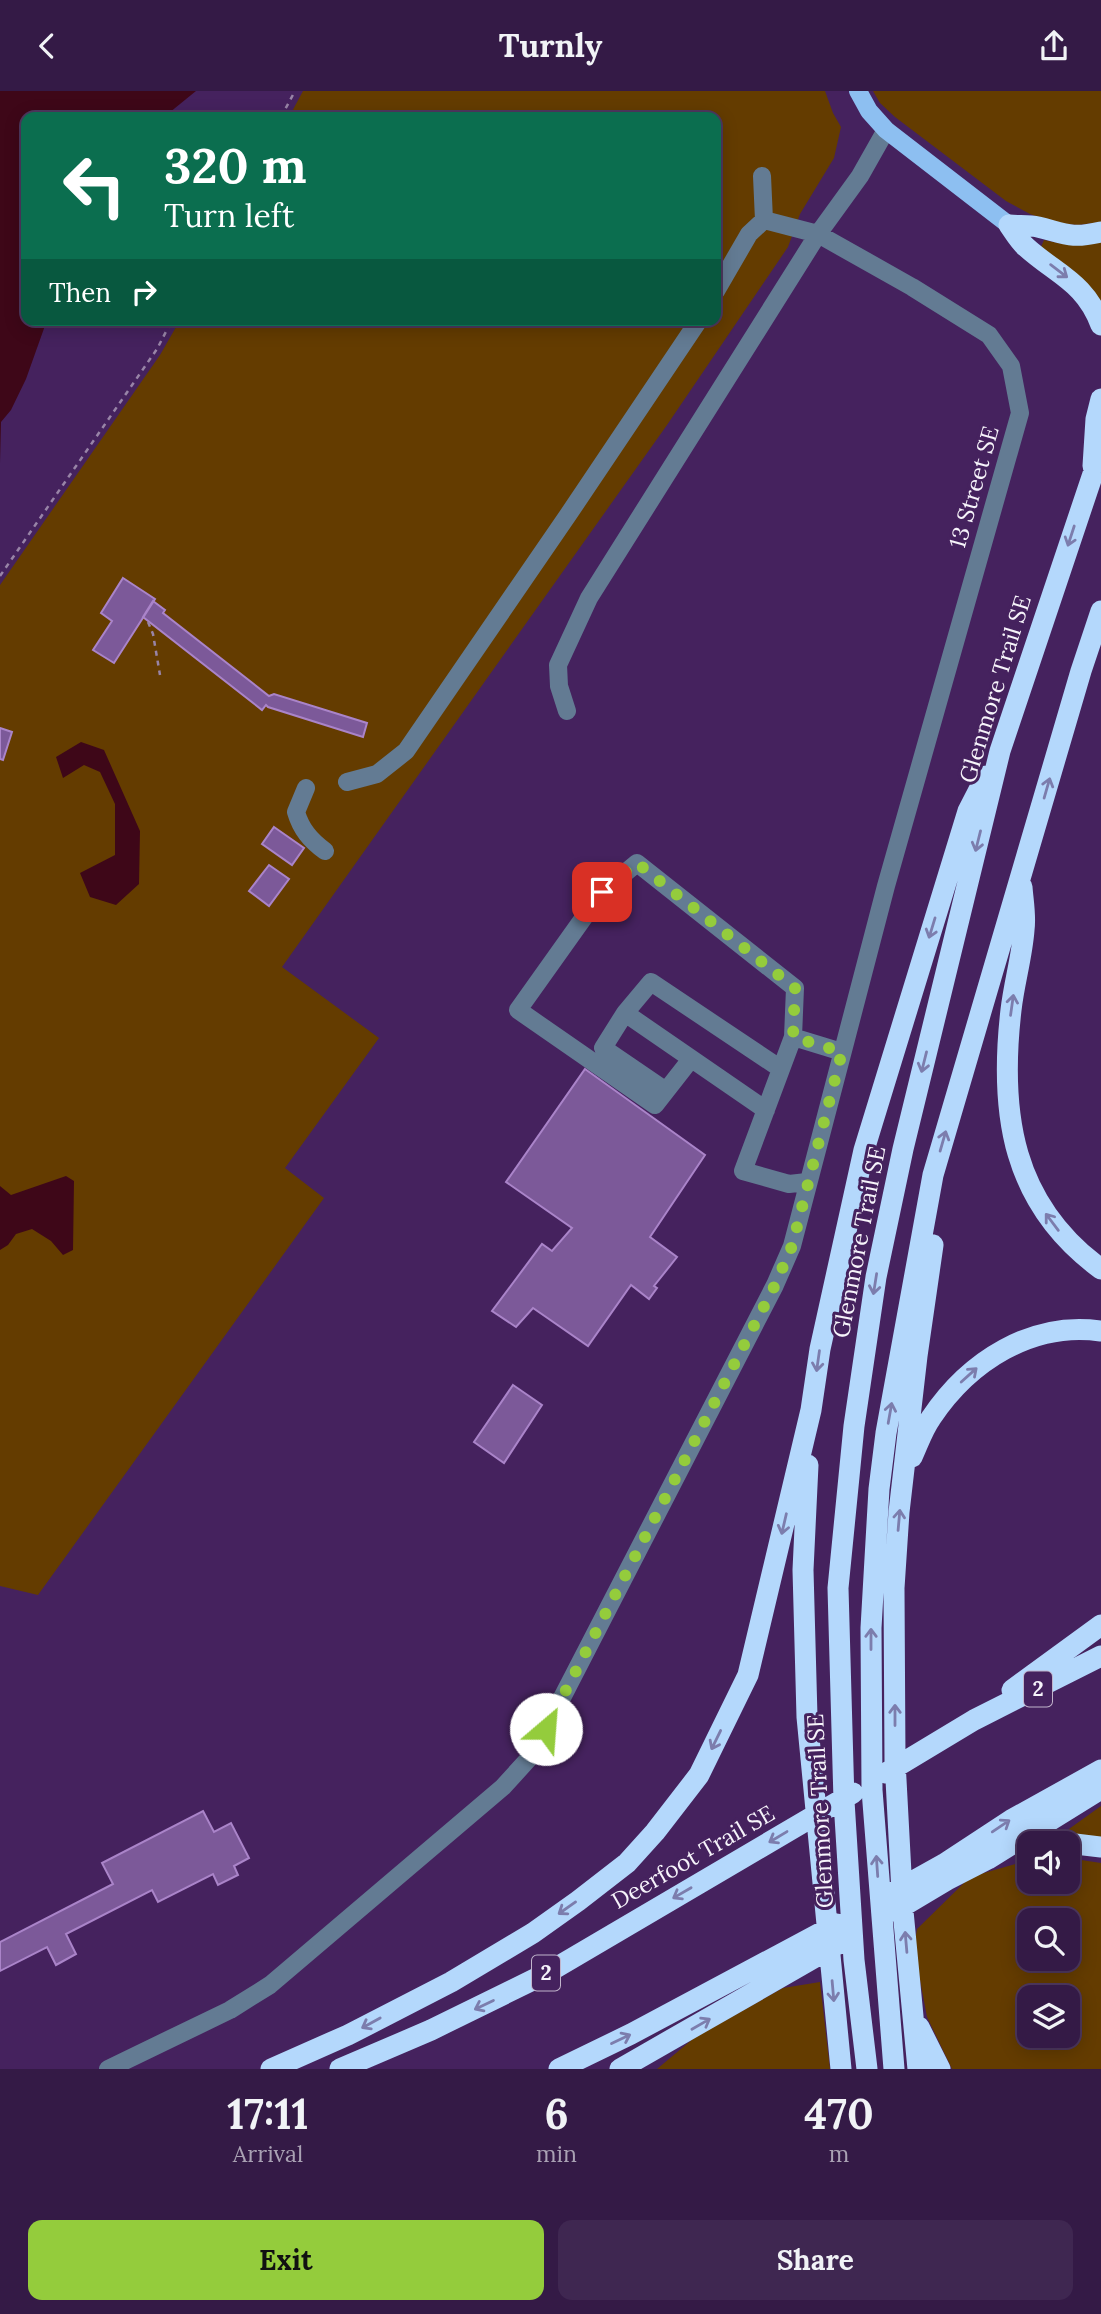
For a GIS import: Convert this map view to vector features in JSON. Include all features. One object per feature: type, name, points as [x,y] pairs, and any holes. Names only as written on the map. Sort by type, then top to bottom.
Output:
[{"type":"highway","points":[[1009,225],[1036,226],[1059,235],[1084,236],[1101,232]]},
{"type":"highway","points":[[1009,225],[1024,246],[1067,277],[1084,295],[1101,325]]},
{"type":"highway","points":[[1092,471],[1096,419],[1101,399]]},
{"type":"highway","name":"Glenmore Trail SE","points":[[867,2069],[854,1960],[845,1828],[838,1588],[853,1439],[876,1277],[903,1149],[1000,751],[1101,450]]},
{"type":"highway","points":[[894,2069],[872,1790],[871,1628],[879,1489],[886,1433],[933,1175],[1101,611]]},
{"type":"highway","points":[[1081,671],[1101,644]]},
{"type":"highway","points":[[271,2069],[348,2035],[451,1982],[533,1933],[619,1870],[655,1832],[699,1775],[748,1675],[811,1410],[820,1349],[864,1150],[968,811],[1000,751]]},
{"type":"highway","points":[[1021,875],[1025,928],[1011,1009],[1007,1067],[1010,1121],[1018,1157],[1042,1208],[1080,1255],[1101,1269]]},
{"type":"highway","points":[[918,2069],[895,1762],[894,1588],[899,1512],[917,1356],[938,1212],[933,1175]]},
{"type":"highway","points":[[905,1471],[930,1419],[950,1393],[991,1357],[1005,1348],[1052,1331],[1081,1328],[1101,1331]]},
{"type":"highway","points":[[811,1410],[803,1570],[807,1717],[841,2069]]},
{"type":"highway","points":[[974,1720],[1101,1625]]},
{"type":"highway","name":"Deerfoot Trail SE","points":[[340,2069],[431,2030],[547,1973],[974,1720],[1101,1656]]},
{"type":"highway","points":[[620,2069],[656,2049],[786,1964],[946,1872],[1011,1820],[1101,1770]]},
{"type":"highway","points":[[988,1859],[1101,1789]]},
{"type":"highway","points":[[1080,1845],[1101,1847]]},
{"type":"highway","points":[[946,1872],[1017,1853]]},
{"type":"highway","points":[[559,2069],[786,1964]]},
{"type":"highway","points":[[912,2010],[940,2069]]},
{"type":"highway","points":[[636,2069],[656,2049]]},
{"type":"main road","points":[[858,91],[869,111],[886,130],[1009,225]]},
{"type":"lane","points":[[567,711],[559,686],[558,665],[589,598],[818,234],[860,176],[886,130]]},
{"type":"lane","points":[[721,282],[749,234],[764,220],[762,176]]},
{"type":"lane","name":"13 Street SE","points":[[108,2069],[209,2021],[270,1985],[503,1787],[533,1754],[775,1285],[792,1246],[886,886],[1020,413],[1011,366],[989,335],[912,287],[818,234],[764,220]]},
{"type":"lane","points":[[347,782],[377,774],[406,751],[695,326]]},
{"type":"lane","points":[[306,788],[296,812],[300,826],[313,843],[325,851]]},
{"type":"lane","points":[[691,1059],[655,1105],[518,1010],[602,892],[637,863],[795,988],[793,1037],[743,1171],[789,1184],[807,1182]]},
{"type":"lane","points":[[666,1091],[603,1048],[625,1013],[651,982],[781,1069]]},
{"type":"lane","points":[[625,1013],[766,1110]]},
{"type":"lane","points":[[793,1037],[842,1052]]},
{"type":"path","points":[[284,112],[295,91]]},
{"type":"path","points":[[0,576],[157,349],[169,326]]},
{"type":"path","points":[[148,622],[153,634],[160,675]]},
{"type":"shaded area","points":[[0,91],[196,91],[170,112],[21,112],[21,326],[45,326],[26,379],[11,410],[1,422],[0,463]]},
{"type":"shaded area","points":[[303,91],[825,91],[841,127],[834,158],[800,214],[788,247],[667,425],[282,967],[379,1038],[285,1168],[324,1198],[38,1595],[0,1586],[0,585],[160,355],[177,326],[721,326],[721,112],[292,112]]},
{"type":"shaded area","points":[[873,91],[1101,91],[1101,222],[1078,225],[1055,223],[1006,201],[895,117],[880,103]]},
{"type":"shaded area","points":[[1044,240],[1063,244],[1101,242],[1101,309],[1041,247]]},
{"type":"shaded area","points":[[81,742],[104,750],[140,831],[139,884],[116,905],[90,897],[80,873],[115,855],[115,804],[100,772],[84,765],[63,778],[56,757]]},
{"type":"shaded area","points":[[66,1176],[74,1181],[73,1250],[63,1255],[51,1241],[32,1229],[16,1234],[8,1245],[0,1250],[0,1186],[11,1195]]},
{"type":"shaded area","points":[[1101,1806],[1101,1841],[1080,1837],[1080,1831],[1066,1831]]},
{"type":"shaded area","points":[[1080,1860],[1101,1863],[1101,2069],[952,2069],[927,2017],[914,1948],[917,1929],[970,1877],[1017,1863],[1017,1894],[1080,1894]]},
{"type":"shaded area","points":[[820,1982],[830,2069],[657,2069],[694,2038],[783,1988]]},
{"type":"building","points":[[123,578],[155,599],[114,663],[93,650],[112,621],[101,613]]},
{"type":"building","points":[[153,601],[165,610],[163,613],[269,696],[274,694],[367,723],[363,737],[266,705],[262,710],[143,617]]},
{"type":"building","points":[[0,728],[12,732],[3,760],[0,759]]},
{"type":"building","points":[[274,827],[304,848],[292,865],[262,844]]},
{"type":"building","points":[[269,865],[289,879],[269,906],[249,891]]},
{"type":"building","points":[[585,1069],[705,1155],[650,1237],[677,1257],[654,1286],[657,1288],[649,1299],[631,1285],[588,1346],[533,1308],[516,1327],[492,1311],[542,1244],[552,1251],[572,1228],[506,1182]]},
{"type":"building","points":[[513,1385],[542,1405],[504,1463],[474,1442]]},
{"type":"building","points":[[203,1811],[214,1832],[231,1823],[249,1858],[234,1866],[238,1875],[218,1885],[213,1874],[158,1902],[152,1890],[66,1934],[76,1954],[56,1965],[47,1947],[0,1971],[0,1942],[113,1884],[102,1863]]},
{"type":"route","points":[[546,1729],[775,1285],[792,1246],[842,1052],[793,1037],[795,988],[637,863],[602,892]]}]
